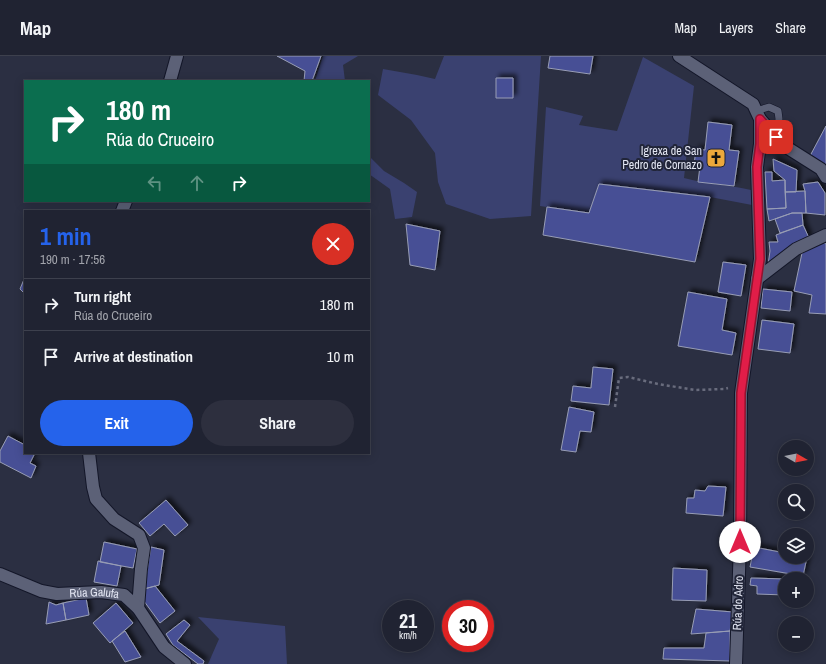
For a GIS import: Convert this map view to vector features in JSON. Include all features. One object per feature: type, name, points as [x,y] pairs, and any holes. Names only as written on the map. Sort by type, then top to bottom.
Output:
[{"type":"street","points":[[170,80],[177,56]]},
{"type":"street","points":[[680,56],[753,104],[758,115],[783,144],[820,169],[826,177]]},
{"type":"street","name":"Rúa do Adro","points":[[736,664],[740,542],[741,393],[760,259],[757,167],[760,144],[758,115]]},
{"type":"street","points":[[757,279],[796,249],[826,235]]},
{"type":"street","points":[[89,454],[96,499],[114,519],[139,535],[144,548],[138,608]]},
{"type":"street","name":"Rúa Galufa","points":[[0,574],[41,591],[57,594],[101,592],[124,595],[138,608],[164,647],[185,664]]},
{"type":"lane","points":[[758,115],[769,107],[778,111],[778,127],[770,130]]},
{"type":"path","points":[[615,407],[619,378],[628,377],[695,390],[724,389],[742,384]]},
{"type":"shaded area","points":[[323,56],[358,56],[343,65],[345,80],[315,80]]},
{"type":"shaded area","points":[[444,56],[541,56],[531,216],[490,219],[446,204],[438,182],[435,153],[411,120],[378,95],[383,69],[435,79]]},
{"type":"shaded area","points":[[643,57],[694,86],[684,178],[751,190],[752,205],[710,197],[599,184],[589,213],[540,206],[546,107],[583,116],[579,125],[617,131]]},
{"type":"shaded area","points":[[370,157],[384,171],[417,192],[412,217],[395,219],[390,189],[370,175]]},
{"type":"shaded area","points":[[198,617],[285,626],[287,664],[208,664],[219,639]]},
{"type":"building","points":[[277,56],[321,56],[312,80],[304,80],[305,71]]},
{"type":"building","points":[[550,56],[593,56],[590,74],[548,68]]},
{"type":"building","points":[[496,78],[513,78],[513,98],[496,98]]},
{"type":"building","name":"Igrexa de San Pedro de Cornazo","points":[[708,122],[732,125],[729,150],[739,151],[734,186],[698,182],[700,166],[694,165],[696,149],[705,150]]},
{"type":"building","points":[[826,126],[826,165],[810,156]]},
{"type":"building","points":[[773,159],[797,170],[796,192],[785,192],[785,180],[774,171]]},
{"type":"building","points":[[765,172],[772,172],[772,181],[785,180],[786,208],[767,209]]},
{"type":"building","points":[[818,182],[825,193],[825,215],[806,213],[805,191],[803,184]]},
{"type":"building","points":[[599,184],[710,197],[695,262],[543,235],[547,207],[589,213]]},
{"type":"building","points":[[805,191],[806,213],[792,213],[769,221],[767,209],[786,208],[785,192]]},
{"type":"building","points":[[792,213],[802,213],[803,225],[780,233],[775,219]]},
{"type":"building","points":[[406,224],[440,231],[435,270],[410,265]]},
{"type":"building","points":[[803,225],[809,238],[768,265],[770,251],[769,242],[778,242],[776,235]]},
{"type":"building","points":[[823,242],[826,244],[826,314],[809,313],[812,295],[794,291],[802,253]]},
{"type":"building","points":[[723,262],[746,265],[741,296],[718,292]]},
{"type":"building","points":[[24,279],[24,293],[20,289]]},
{"type":"building","points":[[763,289],[792,292],[790,311],[761,308]]},
{"type":"building","points":[[688,292],[727,299],[722,330],[736,333],[732,355],[678,346]]},
{"type":"building","points":[[762,320],[794,324],[790,353],[758,349]]},
{"type":"building","points":[[593,367],[613,369],[609,405],[571,401],[573,386],[591,388]]},
{"type":"building","points":[[569,407],[594,412],[591,432],[580,431],[576,452],[561,450]]},
{"type":"building","points":[[8,436],[24,444],[24,454],[34,454],[30,463],[36,466],[31,478],[0,462],[0,451]]},
{"type":"building","points":[[708,486],[726,487],[723,516],[686,513],[687,498],[694,498],[695,490],[705,491]]},
{"type":"building","points":[[166,500],[188,525],[175,536],[164,524],[150,536],[139,523]]},
{"type":"building","points":[[104,542],[137,549],[133,568],[100,562]]},
{"type":"building","points":[[151,547],[164,550],[159,585],[144,589]]},
{"type":"building","points":[[754,547],[778,552],[778,564],[806,564],[804,572],[779,572],[750,567]]},
{"type":"building","points":[[98,561],[121,566],[117,586],[94,582]]},
{"type":"building","points":[[673,568],[707,570],[706,601],[672,600]]},
{"type":"building","points":[[751,578],[778,579],[778,595],[757,594],[757,586],[750,585]]},
{"type":"building","points":[[155,586],[175,611],[160,623],[141,597],[144,589]]},
{"type":"building","points":[[86,598],[89,615],[66,620],[63,603]]},
{"type":"building","points":[[49,602],[56,605],[63,603],[66,620],[46,624]]},
{"type":"building","points":[[116,603],[133,623],[110,643],[93,623]]},
{"type":"building","points":[[696,609],[733,612],[730,631],[691,634]]},
{"type":"building","points":[[184,620],[190,625],[177,641],[204,661],[203,664],[198,664],[173,645],[166,634]]},
{"type":"building","points":[[125,631],[141,657],[125,662],[112,641]]},
{"type":"building","points":[[730,631],[730,661],[663,659],[664,648],[704,648],[706,633]]},
{"type":"place","name":"Igrexa de San Pedro de Cornazo","points":[[716,158]]},
{"type":"route","points":[[740,542],[741,393],[760,259],[757,167],[760,144],[760,119],[776,137]]}]
